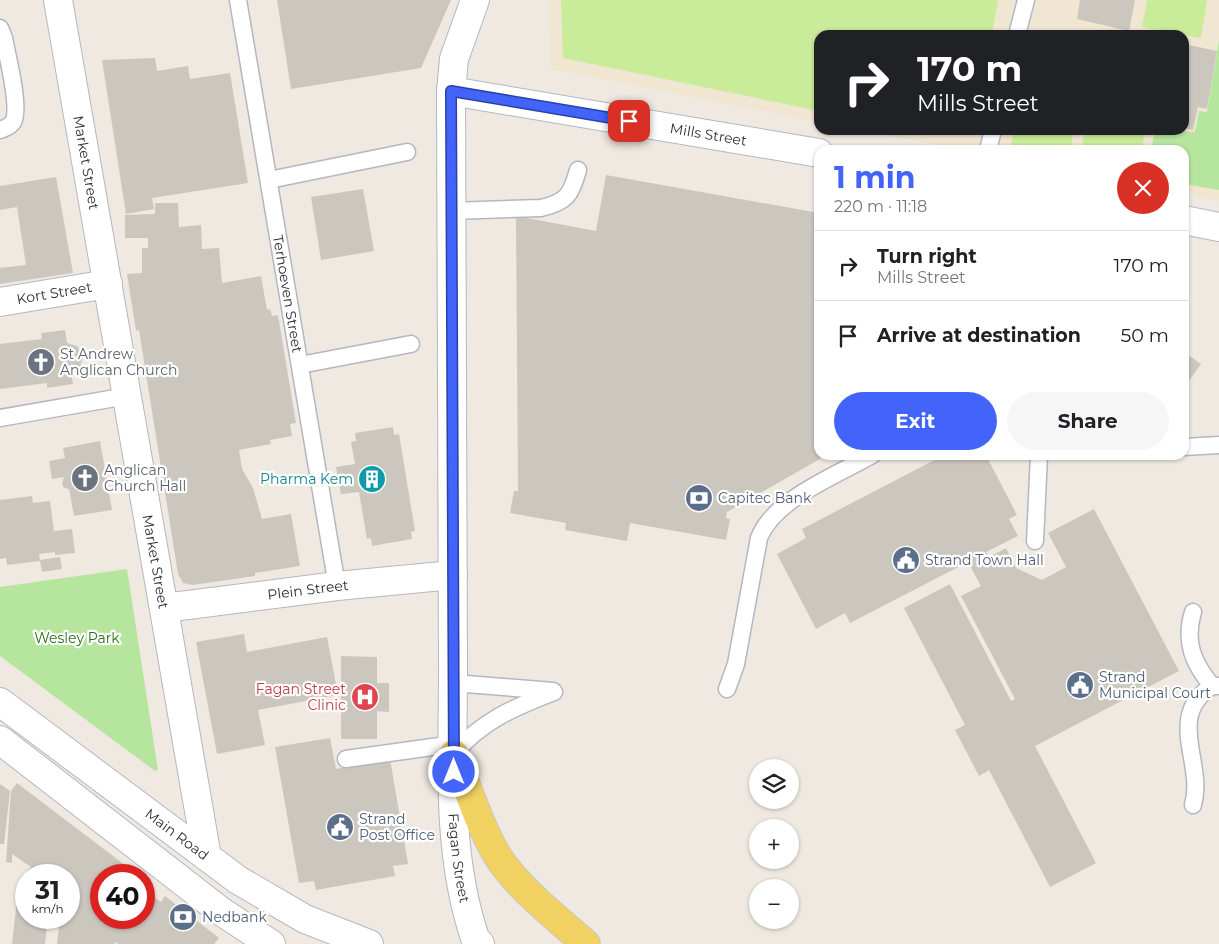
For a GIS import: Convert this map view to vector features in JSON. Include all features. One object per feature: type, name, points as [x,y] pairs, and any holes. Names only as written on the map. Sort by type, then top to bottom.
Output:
[{"type":"main road","points":[[454,749],[491,846],[505,867],[522,886],[586,944]]},
{"type":"street","name":"Market Street","points":[[58,0],[207,857]]},
{"type":"street","name":"Fagan Street","points":[[475,0],[454,59],[451,91],[453,683],[456,851],[462,892],[475,942]]},
{"type":"street","name":"Mills Street","points":[[451,91],[814,152]]},
{"type":"street","points":[[1189,221],[1219,227]]},
{"type":"street","name":"Kort Street","points":[[0,302],[108,284]]},
{"type":"street","name":"Plein Street","points":[[164,608],[337,586],[453,576]]},
{"type":"street","name":"Main Road","points":[[0,702],[244,884],[287,910],[325,928],[369,944]]},
{"type":"street","points":[[0,740],[222,912],[271,944]]},
{"type":"lane","name":"Terhoeven Street","points":[[238,0],[337,586]]},
{"type":"lane","points":[[1018,30],[1026,0]]},
{"type":"lane","points":[[0,28],[4,38],[16,115],[10,127],[0,130]]},
{"type":"lane","points":[[269,180],[407,152]]},
{"type":"lane","points":[[451,211],[542,208],[555,205],[572,191],[578,170]]},
{"type":"lane","points":[[300,365],[411,344]]},
{"type":"lane","points":[[0,418],[127,396]]},
{"type":"lane","points":[[1189,448],[1219,445]]},
{"type":"lane","points":[[727,689],[736,664],[759,538],[766,524],[778,509],[787,502],[863,460]]},
{"type":"lane","points":[[1035,541],[1039,460]]},
{"type":"lane","points":[[1190,643],[1188,627],[1193,612]]},
{"type":"lane","points":[[1176,620],[1190,643],[1202,674],[1216,686],[1194,702],[1188,720],[1195,790],[1193,805]]},
{"type":"lane","points":[[346,759],[454,749],[491,719],[520,704],[554,692],[453,683]]},
{"type":"shaded area","points":[[549,0],[1219,0],[1219,201],[1189,195],[1189,145],[936,145],[886,135],[1189,135],[1189,30],[814,30],[814,121],[550,69]]},
{"type":"green space","points":[[561,0],[998,0],[993,30],[814,30],[814,110],[563,58]]},
{"type":"green space","points":[[1147,0],[1207,0],[1201,38],[1189,36],[1189,30],[1158,30],[1142,27]]},
{"type":"green space","points":[[1219,41],[1219,190],[1189,185],[1189,145],[1152,145],[1154,135],[1189,135],[1189,132],[1195,132],[1199,111],[1207,112]]},
{"type":"green space","points":[[1013,135],[1073,135],[1071,145],[1011,145]]},
{"type":"green space","points":[[1084,135],[1144,135],[1143,145],[1082,145]]},
{"type":"green space","name":"Wesley Park","points":[[127,569],[158,770],[155,771],[0,656],[0,587]]},
{"type":"building","points":[[277,0],[451,0],[421,68],[291,89]]},
{"type":"building","points":[[1080,0],[1135,0],[1129,30],[1077,19]]},
{"type":"building","points":[[1189,45],[1217,51],[1207,109],[1198,107],[1193,130],[1189,129]]},
{"type":"building","points":[[155,58],[157,71],[188,66],[190,79],[230,73],[248,183],[152,198],[154,209],[126,214],[102,60]]},
{"type":"building","points":[[606,175],[814,212],[814,460],[818,460],[727,512],[726,518],[730,519],[726,540],[630,523],[627,541],[565,530],[566,523],[510,513],[514,491],[518,491],[516,216],[596,231]]},
{"type":"building","points":[[56,177],[73,273],[0,284],[0,268],[26,265],[17,207],[0,210],[0,186]]},
{"type":"building","points":[[363,189],[374,251],[321,260],[311,197]]},
{"type":"building","points":[[155,203],[178,203],[179,227],[201,225],[202,249],[219,248],[222,283],[261,276],[267,310],[270,309],[272,316],[278,315],[296,423],[290,424],[292,436],[270,440],[271,444],[239,450],[242,469],[253,488],[262,519],[291,514],[300,566],[255,573],[255,576],[193,585],[183,583],[178,574],[139,330],[136,331],[127,274],[142,273],[142,248],[148,248],[148,238],[125,238],[125,215],[155,214]]},
{"type":"building","name":"St Andrew Anglican Church","points":[[65,330],[67,343],[77,346],[83,356],[80,367],[71,373],[73,384],[47,388],[47,383],[0,389],[0,344],[42,339],[41,333]]},
{"type":"building","points":[[1189,356],[1201,364],[1189,381]]},
{"type":"building","name":"Pharma Kem","points":[[393,427],[394,435],[399,434],[415,531],[411,532],[412,539],[372,546],[371,538],[367,539],[359,492],[341,494],[336,467],[355,464],[351,442],[356,441],[355,433]]},
{"type":"building","name":"Anglican Church Hall","points":[[100,441],[112,510],[74,516],[69,489],[64,488],[62,484],[64,477],[52,479],[49,461],[65,458],[63,448]]},
{"type":"building","name":"Strand Municipal Court","points":[[934,460],[989,460],[1017,515],[1009,519],[1018,536],[986,552],[989,557],[1006,548],[1016,568],[1042,580],[1066,567],[1048,533],[1094,509],[1179,671],[1035,746],[1096,863],[1050,887],[989,770],[979,776],[955,730],[965,725],[904,608],[950,584],[1011,701],[1015,699],[961,596],[981,586],[968,562],[850,623],[845,613],[816,629],[777,554],[806,538],[802,529]]},
{"type":"building","points":[[32,496],[33,503],[50,501],[54,531],[72,529],[75,553],[55,555],[55,552],[39,554],[40,560],[60,557],[62,569],[42,572],[40,561],[7,565],[6,558],[0,559],[0,500]]},
{"type":"building","points":[[244,634],[247,652],[327,637],[338,695],[258,710],[265,745],[217,754],[196,642]]},
{"type":"building","name":"Fagan Street Clinic","points":[[341,656],[377,657],[377,683],[389,683],[389,712],[377,711],[377,739],[341,739]]},
{"type":"building","points":[[330,738],[336,769],[390,759],[408,864],[393,866],[395,876],[316,890],[314,881],[299,883],[275,747]]},
{"type":"building","points":[[17,783],[124,864],[90,864],[90,929],[155,929],[155,898],[161,902],[165,896],[219,938],[214,944],[118,944],[116,942],[114,944],[57,944],[59,929],[80,929],[80,864],[27,864],[12,854],[12,863],[6,862],[11,791]]},
{"type":"building","points":[[0,784],[10,791],[4,844],[0,844]]},
{"type":"building","points":[[15,917],[15,929],[47,929],[45,944],[12,944]]},
{"type":"place","name":"St Andrew Anglican Church","points":[[41,362]]},
{"type":"place","name":"Anglican Church Hall","points":[[85,478]]},
{"type":"place","name":"Pharma Kem","points":[[372,479]]},
{"type":"place","name":"Capitec Bank","points":[[699,498]]},
{"type":"place","name":"Strand Town Hall","points":[[906,560]]},
{"type":"place","name":"Strand Municipal Court","points":[[1080,685]]},
{"type":"place","name":"Fagan Street Clinic","points":[[365,697]]},
{"type":"place","name":"Strand Post Office","points":[[340,827]]},
{"type":"place","name":"Nedbank","points":[[183,917]]},
{"type":"route","points":[[454,772],[451,483],[451,91],[629,121]]}]
